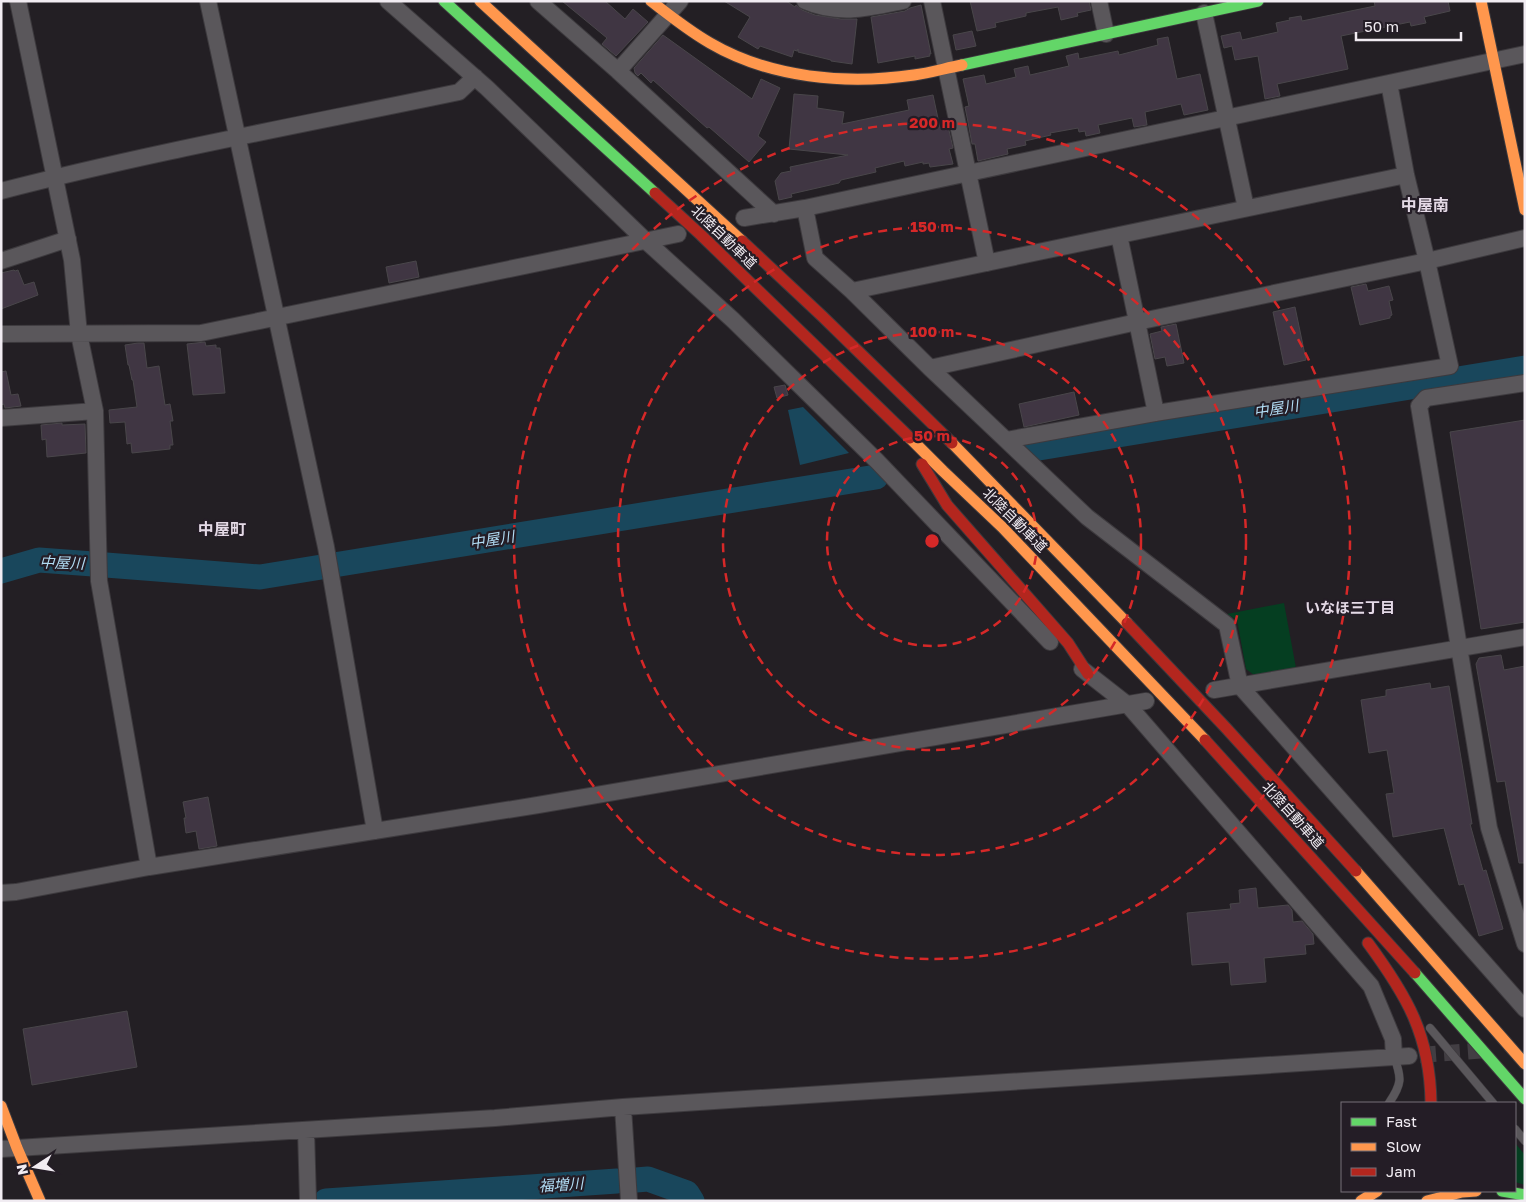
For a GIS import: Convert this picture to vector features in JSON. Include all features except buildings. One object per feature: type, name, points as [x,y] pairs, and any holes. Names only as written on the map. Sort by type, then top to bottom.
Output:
[{"type":"main road","name":"北陸自動車道","points":[[444,1],[701,234],[1002,527],[1234,772],[1385,939],[1525,1099]]},
{"type":"main road","name":"北陸自動車道","points":[[480,1],[720,220],[852,346],[1020,512],[1124,619],[1259,763],[1403,922],[1525,1064]]},
{"type":"main road","points":[[651,1],[668,16],[722,50],[795,74],[839,79],[883,79],[914,75],[1258,1]]},
{"type":"main road","points":[[1482,1],[1525,210]]},
{"type":"main road","points":[[895,422],[947,505],[1068,643],[1088,674]]},
{"type":"main road","points":[[1106,636],[1145,685],[1267,819],[1337,903]]},
{"type":"main road","points":[[1360,932],[1395,982],[1424,1040],[1432,1084],[1431,1102]]},
{"type":"main road","points":[[1,1106],[9,1149],[40,1201]]},
{"type":"main road","points":[[1361,1201],[1375,1192]]},
{"type":"main road","points":[[1427,1201],[1462,1192]]},
{"type":"main road","points":[[1508,1192],[1525,1195]]},
{"type":"street","points":[[18,1],[72,260],[80,334],[95,411],[99,581],[149,868]]},
{"type":"street","points":[[208,1],[326,547],[375,831]]},
{"type":"street","points":[[9,1149],[1402,1056],[1371,986],[1128,705],[1057,649],[877,461],[733,320],[646,241],[475,77],[388,1]]},
{"type":"street","points":[[538,1],[618,71],[774,214]]},
{"type":"street","points":[[618,71],[680,1]]},
{"type":"street","points":[[805,1],[823,7],[848,11],[904,1]]},
{"type":"street","points":[[932,1],[987,263]]},
{"type":"street","points":[[1099,1],[1106,34]]},
{"type":"street","points":[[1204,13],[1246,208]]},
{"type":"street","points":[[744,218],[805,208],[1525,54]]},
{"type":"street","points":[[1,191],[56,177],[459,92],[475,77]]},
{"type":"street","points":[[1006,440],[1156,413],[1450,366],[1406,175],[1389,83]]},
{"type":"street","points":[[852,291],[1406,175]]},
{"type":"street","points":[[805,208],[815,258],[852,291],[1087,517],[1227,625],[1240,686],[1525,1009]]},
{"type":"street","points":[[1,334],[201,333],[678,234]]},
{"type":"street","points":[[1119,235],[1156,413]]},
{"type":"street","points":[[930,368],[1427,261],[1525,238]]},
{"type":"street","points":[[1,260],[68,239]]},
{"type":"street","points":[[1525,383],[1426,398],[1419,406],[1492,840],[1525,944]]},
{"type":"street","points":[[1,418],[95,411]]},
{"type":"street","points":[[1214,690],[1525,638]]},
{"type":"street","points":[[1,894],[1146,702]]},
{"type":"street","points":[[623,1107],[629,1201]]},
{"type":"street","points":[[306,1130],[307,1196]]},
{"type":"lane","points":[[1395,982],[1439,1040],[1492,1102]]},
{"type":"lane","points":[[1390,1102],[1398,1091],[1402,1056]]},
{"type":"lane","points":[[1516,1130],[1525,1141]]},
{"type":"green space","points":[[1284,603],[1296,668],[1254,675],[1246,669],[1237,620],[1227,614]]},
{"type":"green space","points":[[1516,1144],[1525,1155],[1525,1185],[1516,1182]]},
{"type":"water","points":[[803,407],[849,453],[800,465],[788,410]]},
{"type":"waterway","name":"中屋川","points":[[1027,450],[1525,368]]},
{"type":"waterway","name":"中屋川","points":[[106,565],[260,577],[876,477]]},
{"type":"waterway","name":"中屋川","points":[[1,571],[39,560],[93,564]]},
{"type":"waterway","name":"福増川","points":[[636,1180],[648,1179],[687,1193],[692,1201]]},
{"type":"waterway","name":"福増川","points":[[326,1201],[617,1181]]},
{"type":"tunnel","points":[[1420,1055],[1488,1050]]},
{"type":"traffic: fast","points":[[444,1],[655,193]]},
{"type":"traffic: fast","points":[[962,65],[1258,1]]},
{"type":"traffic: fast","points":[[1415,973],[1525,1099]]},
{"type":"traffic: fast","points":[[1508,1192],[1525,1195]]},
{"type":"traffic: slow","points":[[480,1],[742,241]]},
{"type":"traffic: slow","points":[[651,1],[710,43],[733,55],[783,71],[809,76],[862,79],[914,75],[962,65]]},
{"type":"traffic: slow","points":[[1481,1],[1525,210]]},
{"type":"traffic: slow","points":[[910,438],[1002,527],[1205,740]]},
{"type":"traffic: slow","points":[[952,443],[1127,623]]},
{"type":"traffic: slow","points":[[1356,871],[1525,1064]]},
{"type":"traffic: slow","points":[[1,1106],[40,1201]]},
{"type":"traffic: slow","points":[[1361,1201],[1375,1192]]},
{"type":"traffic: slow","points":[[1427,1201],[1462,1192]]},
{"type":"traffic: jam","points":[[655,193],[701,235],[910,438]]},
{"type":"traffic: jam","points":[[742,241],[952,443]]},
{"type":"traffic: jam","points":[[922,464],[947,505],[1068,643],[1088,674]]},
{"type":"traffic: jam","points":[[1127,623],[1226,728],[1356,871]]},
{"type":"traffic: jam","points":[[1205,740],[1415,973]]},
{"type":"traffic: jam","points":[[1368,943],[1394,981],[1414,1017],[1426,1057],[1430,1079],[1431,1102]]},
{"type":"district","name":"中屋南","points":[[1425,205]]},
{"type":"district","name":"中屋町","points":[[222,529]]},
{"type":"district","name":"いなほ三丁目","points":[[1350,608]]}]
